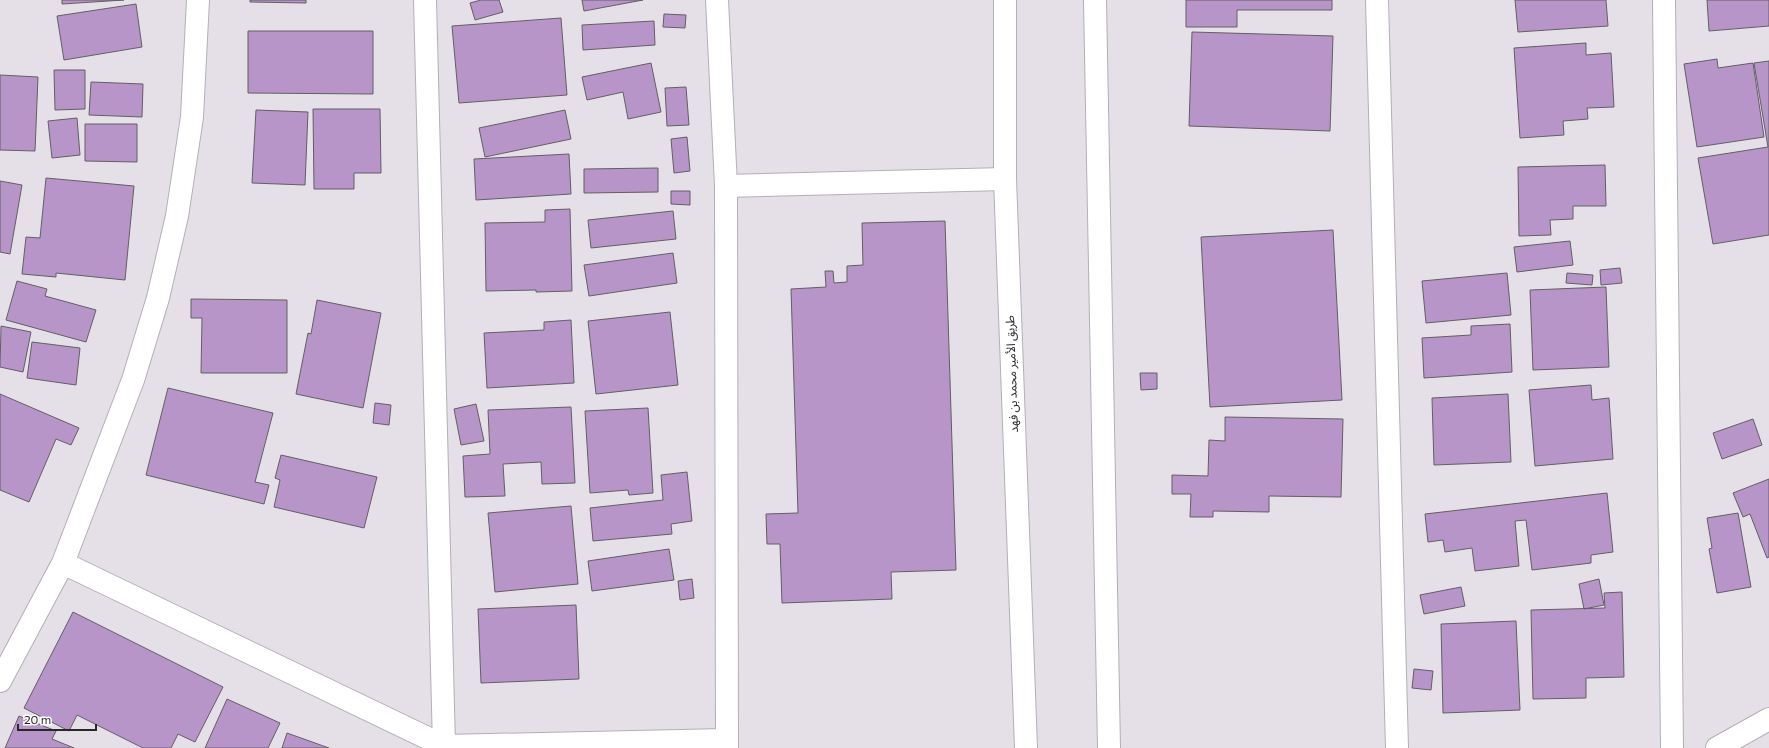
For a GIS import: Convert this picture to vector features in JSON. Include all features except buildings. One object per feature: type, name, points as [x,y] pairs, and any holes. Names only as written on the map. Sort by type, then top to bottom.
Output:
[{"type":"street","points":[[0,681],[62,563],[132,380],[158,298],[177,216],[192,117],[198,0]]},
{"type":"street","points":[[425,0],[444,746]]},
{"type":"street","points":[[62,563],[444,746],[726,744],[726,186],[717,0]]},
{"type":"street","name":"طريق الأمير محمد بن فهد","points":[[1005,0],[1005,179],[1026,748]]},
{"type":"street","points":[[1095,0],[1109,748]]},
{"type":"street","points":[[1377,0],[1397,748]]},
{"type":"street","points":[[1664,0],[1672,748]]},
{"type":"street","points":[[726,186],[1005,179]]},
{"type":"street","points":[[1717,748],[1769,718]]}]
